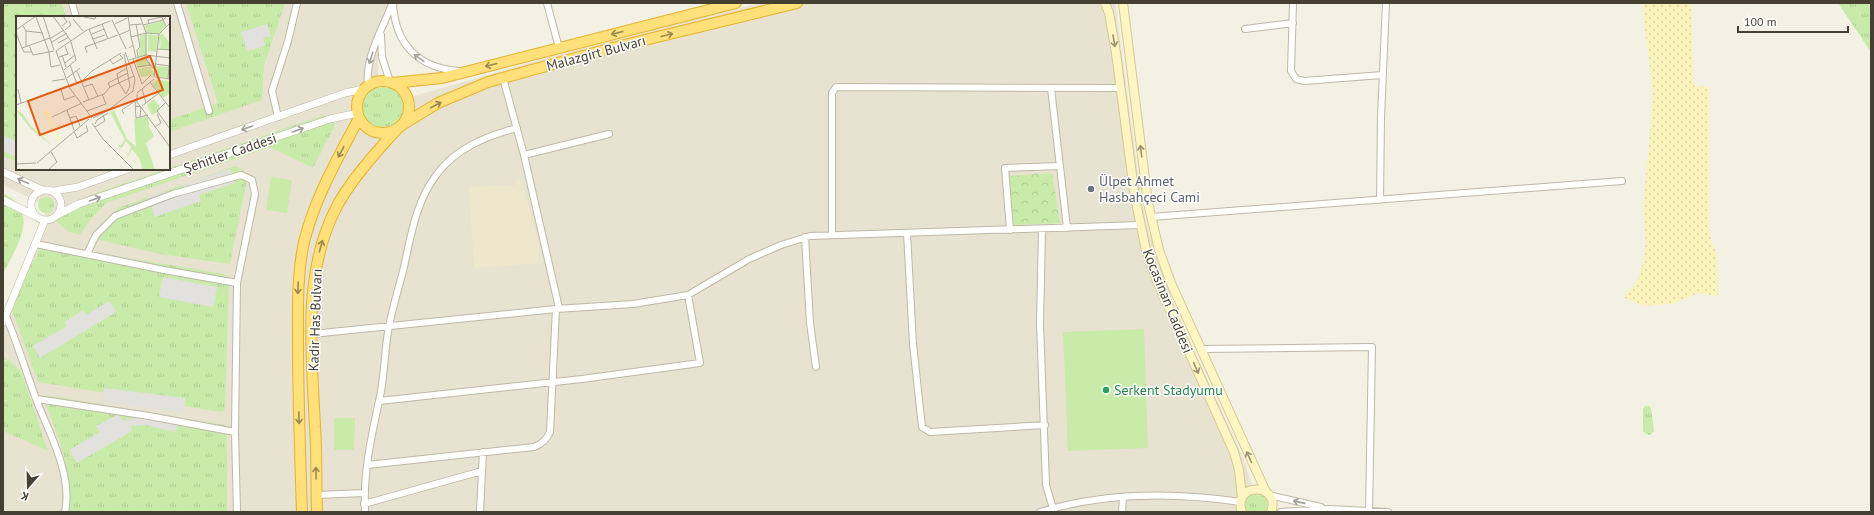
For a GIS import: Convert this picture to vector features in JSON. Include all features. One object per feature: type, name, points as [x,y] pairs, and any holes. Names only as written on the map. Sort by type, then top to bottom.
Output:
[{"type":"highway","name":"Malazgirt Bulvarı","points":[[391,82],[442,78],[736,3]]},
{"type":"highway","name":"Malazgirt Bulvarı","points":[[400,126],[452,97],[503,78],[797,3]]},
{"type":"highway","points":[[378,81],[391,82],[404,92],[408,101],[407,116],[400,126],[384,133],[374,131],[365,126],[358,115],[357,102],[366,87],[378,81]]},
{"type":"highway","name":"Kadir Has Bulvarı","points":[[302,512],[298,361],[298,288],[301,258],[308,229],[325,182],[358,115]]},
{"type":"highway","name":"Kadir Has Bulvarı","points":[[317,512],[312,334],[314,278],[319,251],[328,225],[340,199],[381,146],[400,126]]},
{"type":"main road","name":"Kocasinan Caddesi","points":[[1105,3],[1109,13],[1140,225],[1146,250],[1157,281],[1234,452],[1240,475],[1242,512]]},
{"type":"main road","name":"Kocasinan Caddesi","points":[[1122,3],[1151,217],[1165,266],[1201,349],[1273,504],[1272,512]]},
{"type":"main road","points":[[1241,500],[1252,490],[1260,489],[1268,494]]},
{"type":"street","points":[[72,3],[76,16]]},
{"type":"street","points":[[177,3],[209,111]]},
{"type":"street","points":[[278,117],[272,91],[288,41],[297,3]]},
{"type":"street","points":[[366,87],[368,68],[392,3]]},
{"type":"street","points":[[392,3],[398,31],[403,42],[412,53],[422,61],[435,67],[469,71]]},
{"type":"street","points":[[547,3],[559,48]]},
{"type":"street","points":[[1293,3],[1292,71],[1296,79],[1304,81],[1382,75]]},
{"type":"street","points":[[1380,200],[1382,75],[1386,3]]},
{"type":"street","points":[[1245,28],[1293,23]]},
{"type":"street","points":[[381,32],[382,57],[391,82]]},
{"type":"street","points":[[367,465],[534,446],[545,441],[550,432],[557,309],[524,155],[503,78]]},
{"type":"street","points":[[832,235],[832,93],[834,88],[846,86],[1121,88]]},
{"type":"street","name":"Şehitler Caddesi","points":[[170,155],[366,87]]},
{"type":"street","points":[[1050,88],[1067,228]]},
{"type":"street","name":"Şehitler Caddesi","points":[[59,214],[80,204],[330,119],[358,115]]},
{"type":"street","points":[[365,512],[364,493],[367,465],[372,429],[379,401],[389,326],[418,211],[431,182],[444,166],[474,143],[492,134],[517,128]]},
{"type":"street","points":[[524,155],[609,134]]},
{"type":"street","points":[[1010,230],[1005,168],[1060,166]]},
{"type":"street","points":[[3,172],[42,190],[54,191],[78,187],[125,170]]},
{"type":"street","points":[[87,254],[96,235],[115,216],[173,194],[241,175],[252,180],[255,194],[237,283],[234,432],[237,512]]},
{"type":"street","points":[[1151,217],[1622,181]]},
{"type":"street","points":[[42,190],[34,196],[32,200],[32,210],[42,219]]},
{"type":"street","points":[[3,200],[42,219],[55,218],[59,214],[62,204],[58,194],[54,191]]},
{"type":"street","points":[[42,219],[36,244],[4,319],[57,446],[67,499],[64,512]]},
{"type":"street","points":[[312,334],[557,309],[633,304],[688,295],[749,259],[781,245],[805,237],[1140,225]]},
{"type":"street","points":[[1042,229],[1040,324],[1045,425],[1046,485],[1054,510]]},
{"type":"street","points":[[906,233],[913,344],[922,427],[930,432],[1045,425]]},
{"type":"street","points":[[805,237],[810,323],[816,367]]},
{"type":"street","points":[[36,244],[237,283]]},
{"type":"street","points":[[379,401],[553,382],[700,363],[688,295]]},
{"type":"street","points":[[1201,349],[1372,347],[1369,511]]},
{"type":"street","points":[[37,399],[149,416],[234,432]]},
{"type":"street","points":[[480,512],[483,452]]},
{"type":"street","points":[[364,504],[482,471]]},
{"type":"street","points":[[317,495],[364,493]]},
{"type":"street","points":[[1268,494],[1329,509]]},
{"type":"street","points":[[1040,512],[1123,497],[1182,496],[1241,500]]},
{"type":"street","points":[[1122,512],[1123,497]]},
{"type":"street","points":[[1281,512],[1329,509],[1388,512]]},
{"type":"shaded area","points":[[3,3],[393,3],[384,25],[379,50],[378,74],[383,105],[543,59],[760,3],[1115,3],[1141,197],[1148,231],[1177,313],[1244,460],[1258,506],[1258,512],[3,512],[3,315],[40,232],[47,206],[3,185]]},
{"type":"shaded area","points":[[267,24],[271,36],[263,38],[265,46],[247,51],[241,32]]},
{"type":"shaded area","points":[[3,135],[16,142],[16,157],[3,151]]},
{"type":"shaded area","points":[[230,169],[235,183],[199,195],[201,201],[155,217],[148,197],[168,191],[170,197],[185,192],[183,184]]},
{"type":"shaded area","points":[[522,179],[543,263],[474,268],[469,187],[516,185],[515,180]]},
{"type":"shaded area","points":[[163,277],[217,287],[213,307],[159,297]]},
{"type":"shaded area","points":[[109,301],[116,312],[40,358],[33,346],[67,326],[65,322],[83,310],[86,315]]},
{"type":"shaded area","points":[[104,388],[185,398],[184,412],[102,402]]},
{"type":"shaded area","points":[[138,410],[179,417],[176,432],[144,425],[131,426],[132,431],[77,463],[69,450],[100,432],[96,426],[119,414],[122,420],[136,418]]},
{"type":"green space","points":[[3,3],[62,3],[66,16],[16,16],[16,162],[3,156]]},
{"type":"green space","points":[[186,3],[285,3],[264,66],[262,100],[170,132],[170,120],[218,103]]},
{"type":"green space","points":[[1838,3],[1871,3],[1871,52]]},
{"type":"green space","points":[[387,87],[394,90],[400,96],[403,107],[402,115],[394,124],[387,127],[379,127],[372,124],[364,115],[363,103],[366,96],[375,88]]},
{"type":"green space","points":[[324,115],[334,120],[335,125],[313,168],[270,147],[106,203],[89,221],[80,235],[67,231],[55,220],[79,201],[93,194],[163,170],[170,170],[170,168]]},
{"type":"green space","points":[[235,166],[244,170],[247,179],[230,264],[160,254],[91,238],[99,226],[118,208]]},
{"type":"green space","points":[[1052,173],[1060,223],[1014,225],[1009,176]]},
{"type":"green space","points":[[271,177],[292,180],[287,213],[266,210]]},
{"type":"green space","points":[[3,193],[15,201],[21,210],[24,220],[19,242],[3,274]]},
{"type":"green space","points":[[46,197],[52,199],[54,205],[52,211],[46,213],[40,211],[38,205],[40,199]]},
{"type":"green space","points":[[45,244],[224,274],[229,277],[225,410],[221,412],[38,382],[12,310],[12,302],[41,246]]},
{"type":"green space","name":"Serkent Stadyumu","points":[[1144,329],[1148,448],[1068,451],[1063,332]]},
{"type":"green space","points":[[3,356],[21,371],[48,451],[3,431]]},
{"type":"green space","points":[[45,395],[225,425],[227,427],[227,512],[67,512],[69,483],[67,469],[59,440],[44,399]]},
{"type":"green space","points":[[1645,406],[1649,406],[1651,408],[1654,431],[1650,435],[1643,431],[1643,409]]},
{"type":"green space","points":[[334,418],[355,418],[354,450],[334,450]]},
{"type":"green space","points":[[1256,493],[1263,495],[1267,499],[1267,512],[1246,512],[1244,505],[1247,498]]},
{"type":"sand","points":[[1642,3],[1691,3],[1694,86],[1709,87],[1709,225],[1711,240],[1717,255],[1718,296],[1699,293],[1671,304],[1644,306],[1623,297],[1633,287],[1639,277],[1646,242],[1643,211],[1653,95]]},
{"type":"place","name":"Ülpet Ahmet Hasbahçeci Cami","points":[[1091,189]]},
{"type":"place","name":"Serkent Stadyumu","points":[[1106,390]]}]
